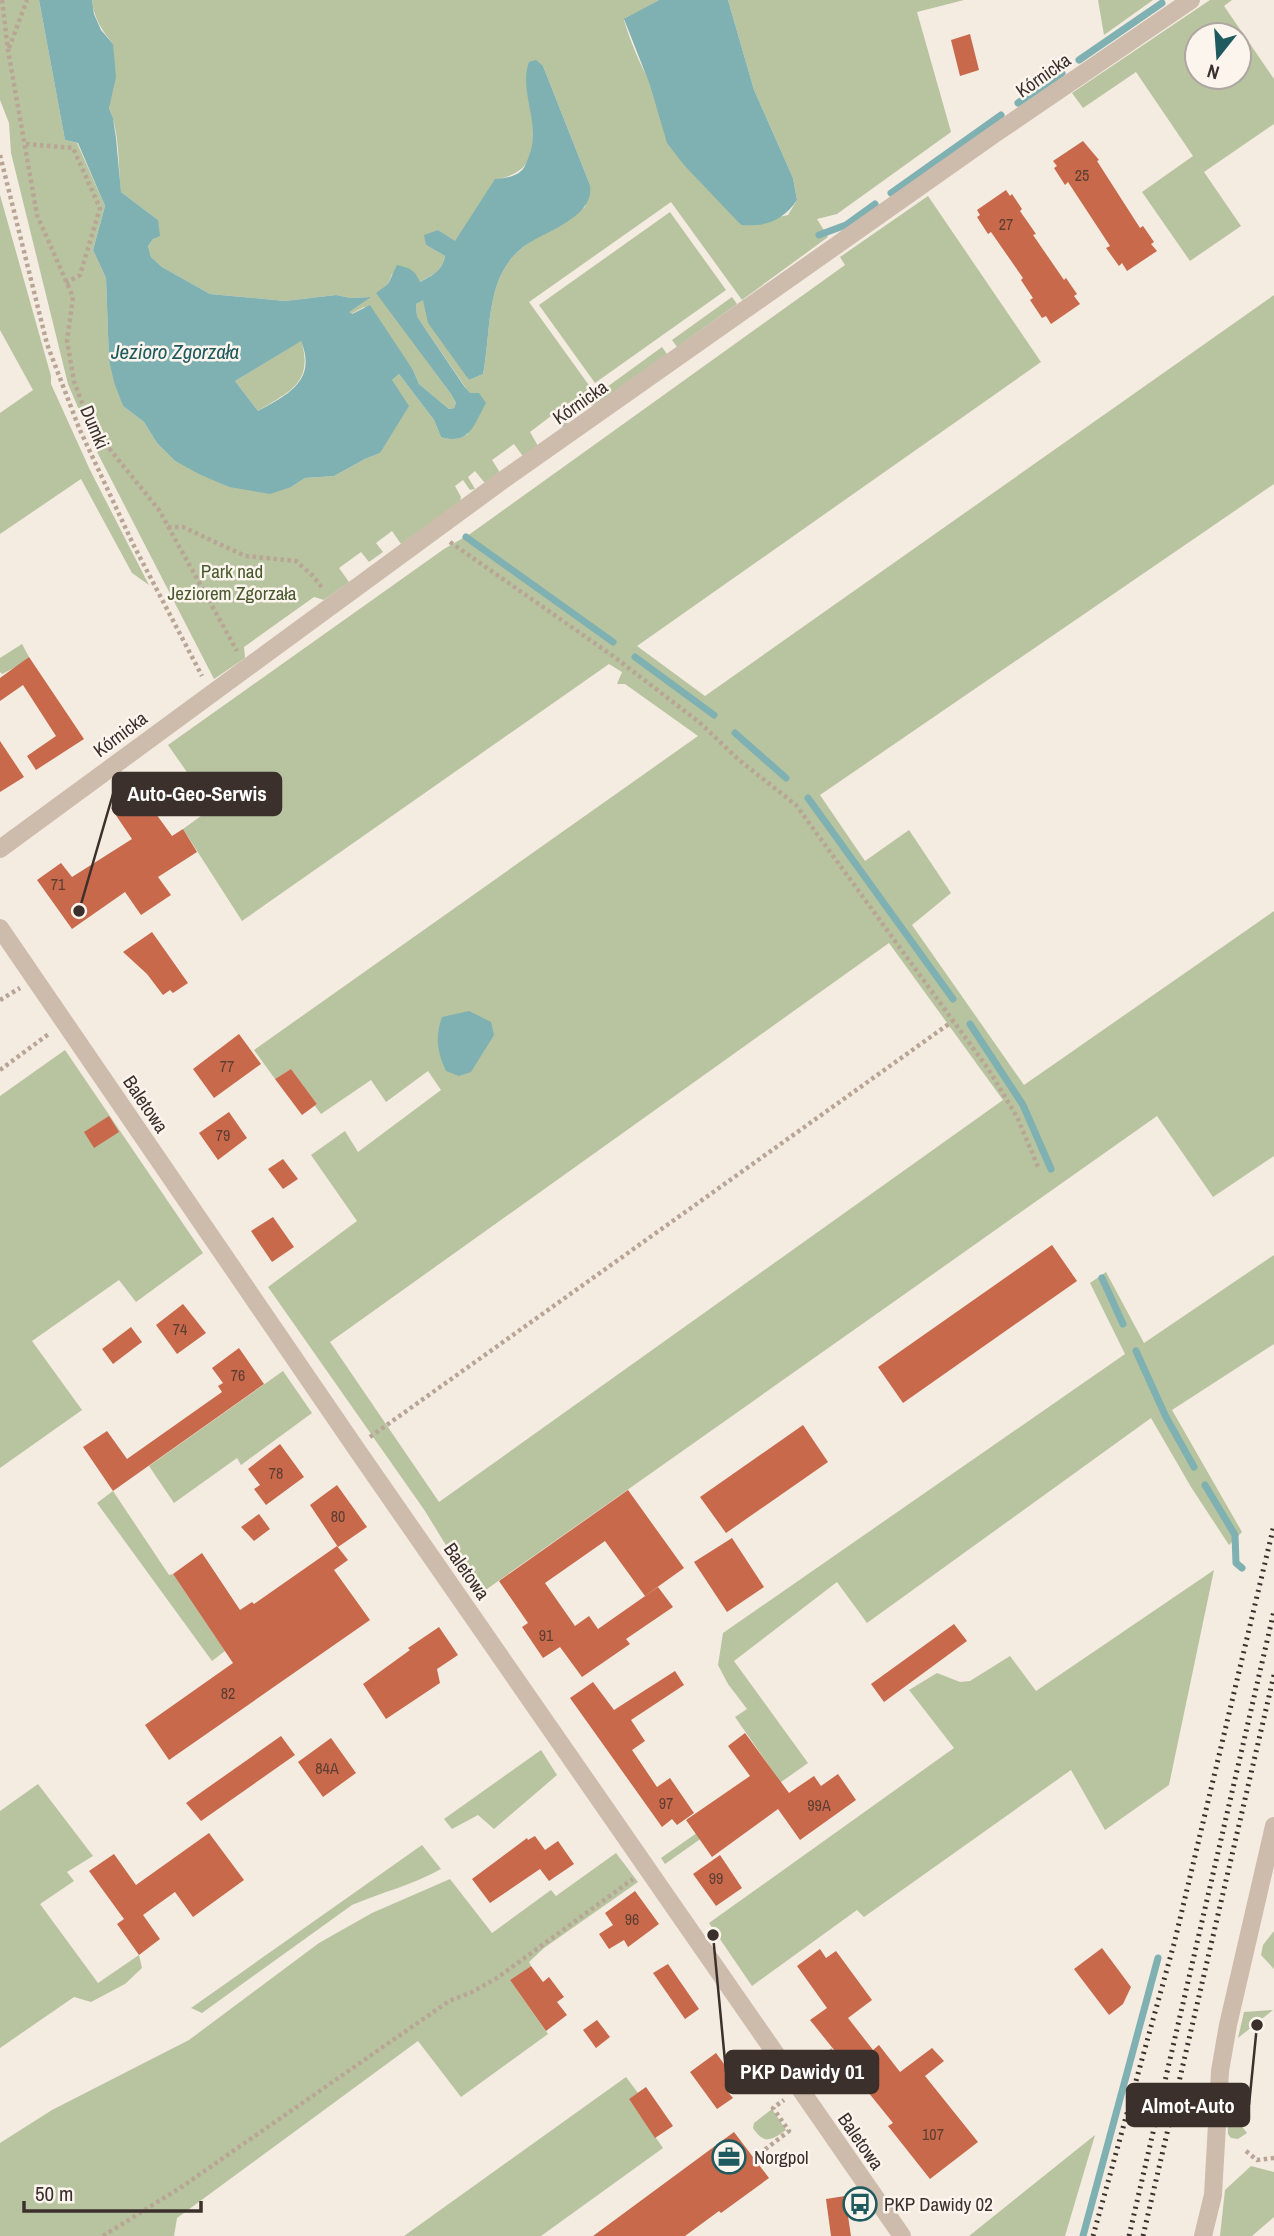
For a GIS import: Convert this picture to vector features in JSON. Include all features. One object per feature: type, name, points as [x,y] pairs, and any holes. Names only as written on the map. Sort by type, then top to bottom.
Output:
[{"type":"street","name":"Kórnicka","points":[[0,849],[503,480],[984,141],[1191,0]]},
{"type":"street","name":"Baletowa","points":[[0,928],[355,1447],[902,2236]]},
{"type":"street","points":[[1203,2236],[1213,2195],[1220,2071],[1274,1826]]},
{"type":"path","points":[[2,0],[8,51],[37,215],[73,297],[67,341],[74,381],[88,416],[108,447],[159,510],[245,667]]},
{"type":"path","points":[[8,51],[27,0]]},
{"type":"path","points":[[26,144],[73,148],[100,208],[80,275],[66,283]]},
{"type":"path","name":"Dumki","points":[[0,155],[3,182],[27,259],[47,344],[79,428],[132,544],[210,693]]},
{"type":"path","points":[[168,527],[183,527],[245,556],[296,561],[334,604]]},
{"type":"path","points":[[435,531],[624,664],[699,722],[739,760],[796,805],[989,1070],[1017,1117],[1039,1170]]},
{"type":"path","points":[[0,1000],[21,987]]},
{"type":"path","points":[[355,1447],[953,1021]]},
{"type":"path","points":[[0,1070],[52,1032]]},
{"type":"path","points":[[103,2236],[183,2186],[449,2001],[472,1993],[497,1978],[638,1876]]},
{"type":"path","points":[[824,2056],[832,2050]]},
{"type":"path","points":[[754,2158],[789,2132],[773,2108],[788,2097]]},
{"type":"path","points":[[1246,2151],[1257,2160],[1274,2158]]},
{"type":"green space","name":"Park nad Jeziorem Zgorzała","points":[[0,0],[39,0],[65,140],[77,143],[105,206],[93,250],[106,278],[109,360],[123,406],[144,422],[157,443],[175,461],[229,487],[291,487],[305,478],[334,476],[380,453],[384,443],[392,380],[399,374],[434,420],[441,437],[455,439],[468,434],[470,394],[417,316],[416,304],[423,299],[469,380],[483,374],[492,306],[501,275],[522,248],[585,207],[590,185],[543,66],[533,104],[534,142],[525,165],[513,174],[495,180],[455,242],[438,230],[426,245],[445,256],[436,272],[420,282],[392,274],[388,284],[377,293],[451,394],[456,403],[454,408],[449,409],[419,384],[413,370],[364,307],[351,314],[348,312],[369,297],[336,295],[285,301],[210,294],[162,267],[151,257],[148,246],[153,239],[158,220],[121,192],[117,138],[109,108],[113,44],[99,24],[92,0],[659,0],[624,20],[629,37],[668,115],[712,186],[741,225],[788,215],[797,200],[793,178],[754,90],[728,0],[964,0],[917,12],[951,132],[837,214],[817,219],[828,237],[742,300],[671,202],[529,302],[596,395],[662,347],[667,354],[594,406],[590,405],[582,394],[560,410],[568,424],[564,428],[551,416],[530,432],[538,446],[527,456],[522,455],[514,444],[492,460],[499,471],[498,476],[488,483],[475,471],[468,477],[475,489],[470,490],[463,480],[455,486],[461,497],[460,502],[401,544],[392,531],[376,543],[383,552],[369,562],[361,552],[339,568],[349,582],[324,600],[314,597],[244,647],[245,658],[214,679],[96,450],[68,384],[11,153],[9,123],[0,100]]},
{"type":"green space","points":[[1098,0],[1153,0],[1104,35]]},
{"type":"green space","points":[[1210,0],[1232,0],[1224,6],[1234,21],[1183,21],[1183,91],[1253,91],[1253,48],[1274,79],[1274,124],[1204,172],[1241,226],[1190,261],[1142,192],[1193,156],[1136,72],[1083,108],[1072,93]]},
{"type":"green space","points":[[0,195],[51,384],[90,470],[149,585],[132,573],[81,479],[0,534],[0,413],[33,390],[0,330]]},
{"type":"green space","points":[[928,196],[1041,362],[637,646],[705,696],[1274,295],[1274,484],[820,795],[865,861],[909,830],[951,893],[912,925],[1024,1085],[1274,911],[1274,1156],[1213,1197],[1157,1116],[477,1596],[425,1511],[268,1287],[357,1221],[311,1155],[345,1131],[358,1152],[441,1090],[428,1071],[386,1102],[371,1080],[321,1114],[315,1106],[317,1104],[291,1069],[275,1079],[254,1050],[698,736],[625,684],[617,684],[622,672],[609,664],[242,921],[183,829],[212,808],[168,745],[444,549],[470,534],[845,265],[840,257]],"holes":[[[889,943],[1003,1100],[439,1502],[330,1342]]]},
{"type":"green space","points":[[670,212],[726,290],[595,383],[539,305]]},
{"type":"green space","points":[[732,297],[737,304],[677,347],[672,340]]},
{"type":"green space","points":[[301,340],[304,355],[302,376],[289,391],[258,411],[235,381]]},
{"type":"green space","points":[[22,644],[29,657],[2,674],[0,658]]},
{"type":"green space","points":[[65,1050],[203,1253],[136,1302],[119,1280],[32,1341],[82,1410],[0,1468],[0,1096]]},
{"type":"green space","points":[[1274,1255],[1274,1344],[1172,1410],[1242,1532],[1229,1545],[1151,1418],[867,1623],[837,1582],[734,1661],[808,1763],[665,1864],[661,1858],[777,1777],[735,1717],[747,1709],[728,1684],[718,1665],[723,1633],[1125,1354],[1090,1283],[1106,1272],[1144,1343]]},
{"type":"green space","points":[[283,1371],[312,1413],[241,1465],[237,1458],[174,1503],[149,1466]]},
{"type":"green space","points":[[113,1491],[169,1575],[173,1574],[225,1651],[212,1661],[97,1503]]},
{"type":"green space","points":[[1214,1570],[1169,1785],[1105,1830],[1071,1770],[864,1917],[857,1910],[752,1986],[709,1923],[954,1748],[909,1690],[937,1673],[960,1682],[970,1681],[1010,1656],[1036,1691]]},
{"type":"green space","points":[[541,1750],[557,1775],[494,1829],[478,1815],[452,1829],[444,1819]]},
{"type":"green space","points":[[38,1784],[93,1856],[67,1872],[74,1881],[40,1904],[98,1983],[139,1955],[142,1968],[125,1984],[91,2002],[74,1997],[0,2048],[0,1811]]},
{"type":"green space","points":[[422,1845],[441,1869],[352,1905],[202,2013],[191,2008]]},
{"type":"green space","points":[[616,1853],[638,1882],[544,1948],[529,1962],[531,1966],[510,1980],[548,2034],[461,2097],[418,2041],[177,2218],[174,2236],[0,2236],[0,2143],[52,2110],[189,2040],[319,1943],[372,1913],[450,1879],[492,1933],[551,1890],[556,1896]]},
{"type":"green space","points":[[1274,1931],[1274,1969],[1261,1955],[1263,1945]]},
{"type":"green space","points":[[1273,2010],[1238,2038],[1244,2012]]},
{"type":"green space","points":[[626,2077],[638,2093],[629,2099],[663,2148],[541,2236],[404,2236]]},
{"type":"green space","points":[[1227,2107],[1247,2133],[1238,2139],[1231,2138],[1228,2134]]},
{"type":"green space","points":[[772,2109],[786,2130],[765,2139],[753,2128],[754,2123]]},
{"type":"green space","points":[[1095,2135],[1065,2236],[969,2236]]},
{"type":"green space","points":[[1251,2166],[1274,2172],[1274,2217],[1252,2236],[1220,2236],[1225,2190]]},
{"type":"water","name":"Jezioro Zgorzała","points":[[39,0],[92,0],[94,14],[101,30],[113,44],[116,77],[109,108],[116,138],[121,192],[158,220],[160,236],[153,239],[148,246],[151,257],[162,267],[210,294],[285,301],[336,295],[351,298],[371,297],[349,312],[352,314],[370,305],[413,370],[419,384],[449,409],[454,408],[456,403],[451,394],[376,293],[388,284],[397,265],[412,270],[420,282],[436,272],[445,256],[426,245],[424,235],[438,230],[455,241],[495,179],[513,176],[524,168],[533,132],[526,84],[529,62],[536,60],[543,66],[590,185],[589,196],[577,215],[523,247],[510,260],[496,289],[483,374],[469,380],[428,323],[423,300],[416,304],[417,316],[464,386],[470,393],[479,393],[486,403],[465,436],[451,439],[441,437],[434,420],[399,374],[392,380],[409,406],[380,453],[334,476],[305,478],[291,487],[270,494],[229,487],[175,461],[157,443],[144,422],[123,406],[109,360],[106,278],[93,250],[105,206],[78,143],[65,140]],"holes":[[[301,341],[305,355],[303,376],[297,384],[258,411],[235,381]]]},
{"type":"water","points":[[659,0],[728,0],[754,90],[793,178],[797,200],[779,218],[766,224],[741,225],[684,165],[667,143],[650,85],[624,19]]},
{"type":"water","points":[[469,1011],[491,1022],[494,1035],[471,1072],[459,1076],[446,1071],[439,1051],[438,1031],[442,1017]]},
{"type":"building","points":[[970,34],[979,70],[960,76],[951,40]]},
{"type":"building","points":[[1083,141],[1099,160],[1097,161],[1140,228],[1143,226],[1154,242],[1151,244],[1157,251],[1127,271],[1122,263],[1119,266],[1106,248],[1110,246],[1068,182],[1065,185],[1054,168],[1057,166],[1053,161]]},
{"type":"building","points":[[1006,190],[1022,209],[1020,211],[1036,234],[1033,235],[1077,294],[1074,296],[1080,304],[1051,324],[1046,316],[1042,318],[1030,300],[1033,298],[1021,280],[1023,278],[991,232],[988,234],[977,217],[980,215],[977,210]]},
{"type":"building","points":[[29,657],[84,739],[36,770],[27,756],[56,736],[23,685],[0,701],[0,678]]},
{"type":"building","points":[[0,741],[24,777],[0,792]]},
{"type":"building","points":[[138,789],[172,836],[183,829],[197,852],[158,877],[171,895],[141,915],[125,892],[72,929],[37,880],[61,863],[72,877],[132,839],[111,808]]},
{"type":"building","points":[[152,932],[188,983],[173,993],[170,990],[163,995],[147,974],[123,952]]},
{"type":"building","points":[[239,1034],[261,1064],[214,1098],[193,1069]]},
{"type":"building","points":[[291,1069],[317,1104],[302,1115],[275,1079]]},
{"type":"building","points":[[229,1112],[247,1138],[218,1160],[199,1133]]},
{"type":"building","points":[[109,1116],[119,1132],[94,1148],[84,1132]]},
{"type":"building","points":[[283,1159],[298,1179],[283,1189],[268,1169]]},
{"type":"building","points":[[273,1217],[294,1247],[272,1262],[251,1231]]},
{"type":"building","points":[[1052,1245],[1077,1281],[903,1403],[878,1367]]},
{"type":"building","points":[[183,1304],[206,1333],[177,1354],[156,1325]]},
{"type":"building","points":[[131,1327],[142,1342],[113,1364],[102,1349]]},
{"type":"building","points":[[239,1348],[264,1384],[113,1491],[83,1447],[107,1431],[127,1459],[222,1392],[218,1386],[223,1383],[212,1368]]},
{"type":"building","points":[[803,1425],[828,1462],[726,1533],[700,1497]]},
{"type":"building","points":[[280,1444],[304,1477],[266,1505],[254,1489],[260,1485],[248,1469]]},
{"type":"building","points":[[337,1485],[367,1527],[338,1547],[310,1505]]},
{"type":"building","points":[[628,1490],[684,1568],[645,1596],[605,1541],[545,1583],[575,1626],[589,1616],[598,1629],[658,1587],[673,1607],[626,1639],[630,1644],[582,1677],[560,1647],[543,1658],[522,1627],[528,1623],[499,1581]]},
{"type":"building","points":[[259,1514],[270,1529],[254,1541],[241,1527]]},
{"type":"building","points":[[732,1538],[764,1587],[727,1612],[694,1562]]},
{"type":"building","points":[[337,1546],[348,1560],[334,1570],[370,1620],[169,1760],[145,1725],[233,1663],[173,1574],[202,1553],[240,1610],[252,1602],[254,1604]]},
{"type":"building","points":[[954,1624],[967,1641],[884,1702],[871,1684]]},
{"type":"building","points":[[439,1627],[458,1655],[437,1669],[440,1683],[386,1719],[363,1684]]},
{"type":"building","points":[[675,1671],[684,1685],[631,1720],[645,1741],[632,1750],[657,1787],[670,1778],[694,1813],[677,1825],[672,1819],[662,1827],[570,1698],[593,1682],[614,1710]]},
{"type":"building","points":[[745,1733],[789,1793],[814,1776],[821,1786],[838,1774],[856,1800],[800,1840],[778,1809],[712,1857],[686,1820],[750,1776],[728,1746]]},
{"type":"building","points":[[281,1736],[295,1755],[201,1821],[186,1803]]},
{"type":"building","points":[[331,1738],[356,1773],[323,1797],[298,1762]]},
{"type":"building","points":[[209,1833],[244,1880],[193,1917],[175,1892],[143,1915],[160,1939],[139,1955],[117,1924],[124,1919],[89,1871],[114,1854],[136,1885]]},
{"type":"building","points":[[535,1836],[545,1850],[558,1841],[574,1864],[549,1881],[540,1869],[490,1903],[472,1879],[527,1838],[528,1840]]},
{"type":"building","points":[[720,1855],[742,1888],[716,1906],[693,1874]]},
{"type":"building","points":[[635,1891],[659,1924],[628,1947],[624,1940],[609,1949],[599,1934],[613,1925],[605,1913]]},
{"type":"building","points":[[1102,1948],[1131,1987],[1123,2004],[1109,2015],[1074,1969]]},
{"type":"building","points":[[820,1949],[826,1958],[836,1951],[872,2000],[848,2018],[873,2050],[879,2045],[900,2072],[932,2048],[944,2061],[925,2076],[978,2142],[930,2179],[888,2126],[893,2123],[810,2020],[827,2008],[797,1966]]},
{"type":"building","points":[[668,1964],[699,2009],[685,2019],[653,1973]]},
{"type":"building","points":[[531,1966],[543,1982],[549,1977],[564,1997],[557,2002],[567,2015],[546,2031],[510,1980]]},
{"type":"building","points":[[597,2020],[610,2037],[596,2048],[583,2030]]},
{"type":"building","points":[[716,2053],[738,2083],[727,2091],[733,2098],[717,2109],[690,2072]]},
{"type":"building","points":[[646,2087],[673,2126],[655,2138],[629,2099]]},
{"type":"building","points":[[734,2132],[769,2178],[685,2236],[593,2236]]},
{"type":"building","points":[[845,2196],[851,2236],[831,2236],[826,2199]]},
{"type":"waterway","points":[[1079,60],[1162,3]]},
{"type":"waterway","points":[[1018,103],[1062,73]]},
{"type":"waterway","points":[[891,193],[1001,115]]},
{"type":"waterway","points":[[819,235],[846,225],[875,204]]},
{"type":"waterway","points":[[466,537],[613,642]]},
{"type":"waterway","points":[[635,657],[714,715]]},
{"type":"waterway","points":[[735,733],[786,778]]},
{"type":"waterway","points":[[808,798],[953,999]]},
{"type":"waterway","points":[[970,1024],[1023,1105],[1051,1169]]},
{"type":"waterway","points":[[1102,1278],[1123,1324]]},
{"type":"waterway","points":[[1136,1351],[1166,1417],[1194,1467]]},
{"type":"waterway","points":[[1205,1485],[1235,1535],[1236,1563],[1242,1568]]},
{"type":"waterway","points":[[1083,2236],[1158,1958]]},
{"type":"railway","points":[[1093,2236],[1174,1944],[1274,1525]]},
{"type":"railway","points":[[1129,2236],[1274,1611]]},
{"type":"railway","points":[[1143,2236],[1274,1675]]},
{"type":"place","name":"Auto-Geo-Serwis","points":[[79,911]]},
{"type":"place","name":"PKP Dawidy 01","points":[[713,1935]]},
{"type":"place","name":"Almot-Auto","points":[[1257,2025]]},
{"type":"place","name":"Norgpol","points":[[729,2157]]},
{"type":"place","name":"PKP Dawidy 02","points":[[860,2204]]}]
